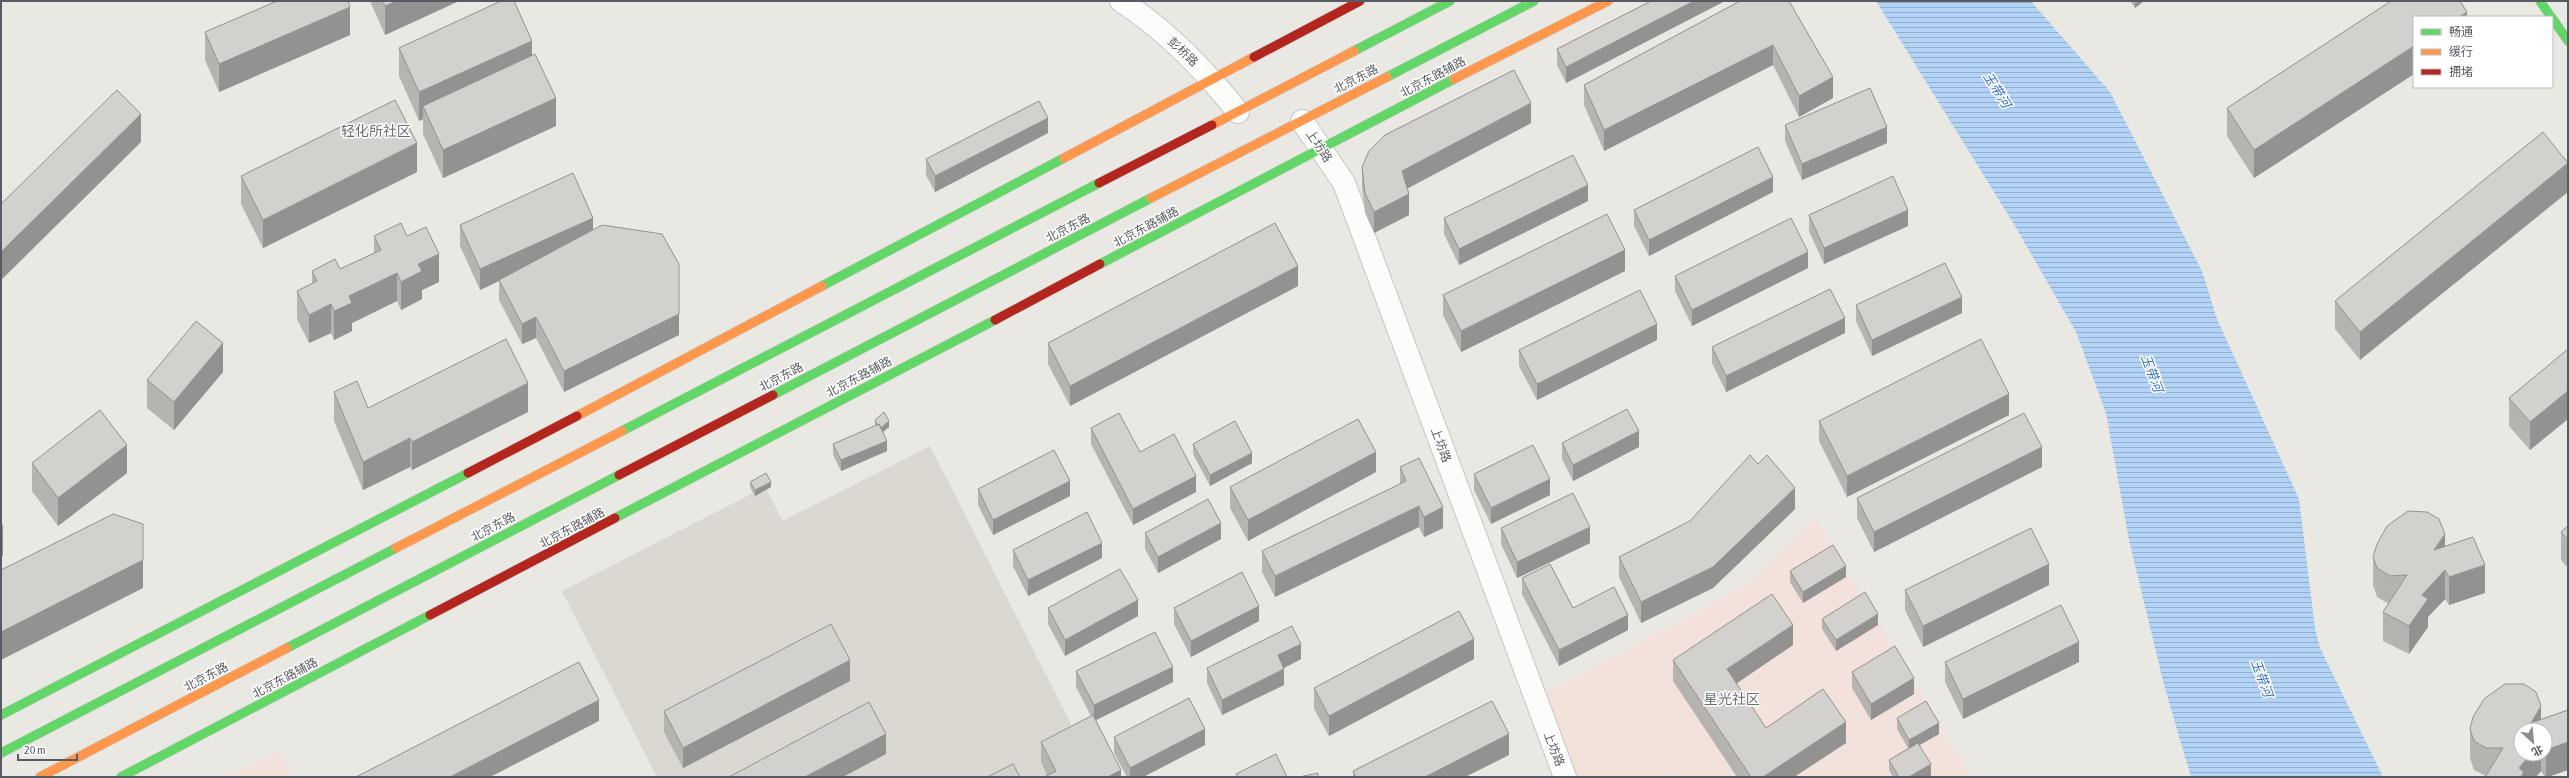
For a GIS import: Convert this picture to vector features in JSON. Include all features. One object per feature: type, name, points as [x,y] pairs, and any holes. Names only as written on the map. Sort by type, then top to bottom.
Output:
[{"type":"main road","points":[[1,715],[551,429],[1360,1]]},
{"type":"main road","name":"北京东路","points":[[1,753],[1450,1]]},
{"type":"main road","name":"北京东路","points":[[40,777],[1534,1]]},
{"type":"main road","name":"北京东路辅路","points":[[121,777],[1321,149],[1608,1]]},
{"type":"main road","points":[[2540,1],[2551,16]]},
{"type":"main road","points":[[2553,19],[2568,40]]},
{"type":"street","name":"彭桥路","points":[[1121,1],[1148,19],[1212,79],[1238,112]]},
{"type":"street","name":"上坊路","points":[[1302,121],[1344,183],[1565,777]]},
{"type":"shaded area","points":[[930,446],[1098,777],[657,777],[562,591],[765,487],[783,521]]},
{"type":"shaded area","points":[[1815,519],[1972,777],[1687,777],[1680,773],[1670,777],[1579,777],[1545,693],[1745,586]]},
{"type":"shaded area","points":[[280,750],[293,777],[225,777]]},
{"type":"water","name":"玉带河","points":[[1876,1],[2031,1],[2110,92],[2202,271],[2217,319],[2299,499],[2315,628],[2320,648],[2383,777],[2191,777],[2164,685],[2129,540],[2106,413],[2076,332],[2015,226]]},
{"type":"building","points":[[277,1],[348,1],[350,7],[219,64],[205,32]]},
{"type":"building","points":[[383,1],[397,1],[385,6]]},
{"type":"building","points":[[501,1],[514,1],[532,41],[419,92],[399,48]]},
{"type":"building","points":[[1651,1],[1694,1],[1566,67],[1557,49]]},
{"type":"building","points":[[1740,1],[1789,1],[1833,77],[1799,96],[1773,45],[1604,130],[1584,85]]},
{"type":"building","points":[[2391,1],[2460,1],[2467,12],[2461,16],[2413,16],[2413,47],[2254,150],[2227,108]]},
{"type":"building","points":[[535,54],[556,98],[443,150],[423,106]]},
{"type":"building","points":[[1514,70],[1531,103],[1402,171],[1409,194],[1374,212],[1365,193],[1362,167],[1369,151],[1385,135]]},
{"type":"building","points":[[1870,88],[1887,127],[1802,164],[1785,125]]},
{"type":"building","points":[[117,90],[141,114],[2,251],[1,204]]},
{"type":"building","points":[[395,100],[417,143],[263,220],[241,176]]},
{"type":"building","points":[[1039,101],[1048,118],[935,176],[926,159]]},
{"type":"building","points":[[2543,132],[2568,163],[2360,332],[2335,301]]},
{"type":"building","points":[[1758,147],[1773,177],[1649,240],[1634,210]]},
{"type":"building","points":[[1573,155],[1588,185],[1459,249],[1444,218]]},
{"type":"building","points":[[573,173],[593,218],[480,269],[460,225]]},
{"type":"building","points":[[1893,176],[1908,210],[1824,248],[1809,215]]},
{"type":"building","points":[[1607,214],[1625,250],[1461,331],[1443,295]]},
{"type":"building","points":[[1791,218],[1808,252],[1692,310],[1675,276]]},
{"type":"building","points":[[401,223],[407,236],[426,227],[439,254],[418,264],[422,271],[401,282],[397,273],[349,296],[352,303],[334,311],[331,304],[309,315],[297,291],[317,281],[312,271],[335,259],[340,269],[381,250],[374,236]]},
{"type":"building","points":[[1275,223],[1298,266],[1070,386],[1048,343]]},
{"type":"building","points":[[602,225],[662,234],[679,264],[679,314],[564,371],[536,317],[522,324],[499,280]]},
{"type":"building","points":[[1945,263],[1962,297],[1872,340],[1856,305]]},
{"type":"building","points":[[1830,289],[1845,318],[1726,376],[1712,347]]},
{"type":"building","points":[[1640,290],[1657,324],[1537,384],[1519,350]]},
{"type":"building","points":[[196,321],[223,343],[174,402],[147,380]]},
{"type":"building","points":[[506,339],[528,383],[412,442],[410,438],[363,462],[334,392],[357,381],[368,408]]},
{"type":"building","points":[[1981,339],[2009,394],[1847,476],[1819,421]]},
{"type":"building","points":[[2568,349],[2568,391],[2530,422],[2509,398]]},
{"type":"building","points":[[1627,409],[1639,431],[1573,465],[1562,443]]},
{"type":"building","points":[[100,410],[127,445],[58,498],[32,463]]},
{"type":"building","points":[[884,412],[889,421],[881,428],[879,424],[877,425],[875,420]]},
{"type":"building","points":[[1119,413],[1140,452],[1174,434],[1196,476],[1133,509],[1091,428]]},
{"type":"building","points":[[2024,413],[2042,447],[1874,532],[1857,498]]},
{"type":"building","points":[[1358,419],[1376,452],[1248,520],[1230,487]]},
{"type":"building","points":[[1235,421],[1252,453],[1210,475],[1193,444]]},
{"type":"building","points":[[879,424],[887,441],[841,460],[833,444]]},
{"type":"building","points":[[1533,445],[1550,479],[1491,508],[1474,474]]},
{"type":"building","points":[[1054,450],[1070,481],[993,520],[978,489]]},
{"type":"building","points":[[1750,455],[1758,464],[1767,455],[1795,488],[1713,567],[1641,602],[1619,557],[1690,521]]},
{"type":"building","points":[[1419,458],[1443,507],[1424,517],[1419,506],[1275,576],[1262,551],[1406,481],[1400,467]]},
{"type":"building","points":[[766,473],[771,482],[755,490],[750,482]]},
{"type":"building","points":[[1573,493],[1590,527],[1517,562],[1501,528]]},
{"type":"building","points":[[1208,499],[1221,523],[1158,557],[1145,533]]},
{"type":"building","points":[[2408,511],[2427,512],[2439,519],[2445,534],[2434,550],[2473,537],[2485,565],[2449,577],[2445,570],[2422,595],[2428,599],[2409,626],[2383,612],[2407,575],[2390,576],[2377,568],[2373,557],[2377,544],[2387,526]]},
{"type":"building","points":[[1087,512],[1102,543],[1028,580],[1013,550]]},
{"type":"building","points":[[113,514],[143,524],[143,560],[1,632],[1,570]]},
{"type":"building","points":[[2568,526],[2568,540],[2561,532]]},
{"type":"building","points":[[2031,528],[2049,564],[1923,626],[1905,590]]},
{"type":"building","points":[[1833,545],[1846,566],[1803,592],[1790,571]]},
{"type":"building","points":[[1550,564],[1573,608],[1614,587],[1628,615],[1559,650],[1522,578]]},
{"type":"building","points":[[1120,569],[1138,600],[1065,640],[1048,608]]},
{"type":"building","points":[[1242,572],[1259,606],[1191,641],[1174,608]]},
{"type":"building","points":[[1865,592],[1878,614],[1836,640],[1822,619]]},
{"type":"building","points":[[1772,594],[1793,625],[1727,669],[1766,728],[1823,689],[1846,722],[1763,777],[1751,777],[1673,660]]},
{"type":"building","points":[[2061,605],[2079,642],[1963,699],[1945,662]]},
{"type":"building","points":[[1459,611],[1474,639],[1329,716],[1314,688]]},
{"type":"building","points":[[831,624],[850,660],[683,748],[664,711]]},
{"type":"building","points":[[1292,626],[1301,644],[1278,655],[1284,669],[1222,700],[1207,668]]},
{"type":"building","points":[[1155,632],[1173,667],[1094,705],[1076,671]]},
{"type":"building","points":[[1895,646],[1914,678],[1871,704],[1852,672]]},
{"type":"building","points":[[579,662],[599,700],[450,777],[356,777]]},
{"type":"building","points":[[2505,684],[2524,684],[2536,692],[2541,706],[2532,722],[2513,722],[2513,762],[2524,762],[2519,768],[2524,772],[2521,777],[2485,777],[2503,748],[2486,748],[2474,741],[2470,729],[2473,717],[2484,699]]},
{"type":"building","points":[[1189,698],[1205,729],[1130,768],[1114,737]]},
{"type":"building","points":[[1492,701],[1509,734],[1425,777],[1356,777],[1353,771]]},
{"type":"building","points":[[1926,701],[1939,723],[1909,740],[1897,718]]},
{"type":"building","points":[[869,702],[886,734],[805,777],[729,777]]},
{"type":"building","points":[[2568,710],[2568,742],[2553,747],[2553,722],[2534,722]]},
{"type":"building","points":[[1093,715],[1121,770],[1108,777],[1044,777],[1056,771],[1041,742]]},
{"type":"building","points":[[1918,743],[1931,764],[1909,777],[1899,777],[1889,760]]},
{"type":"building","points":[[1276,754],[1287,777],[1238,777],[1236,774]]},
{"type":"building","points":[[1013,764],[1020,777],[987,777]]},
{"type":"building","points":[[1318,773],[1318,777],[1299,777]]},
{"type":"traffic: fast","points":[[1354,51],[1450,1]]},
{"type":"traffic: fast","points":[[1387,77],[1534,1]]},
{"type":"traffic: fast","points":[[2540,1],[2550,16]]},
{"type":"traffic: fast","points":[[2553,19],[2568,41]]},
{"type":"traffic: fast","points":[[1100,264],[1454,79]]},
{"type":"traffic: fast","points":[[822,286],[1064,158]]},
{"type":"traffic: fast","points":[[622,431],[1099,183]]},
{"type":"traffic: fast","points":[[773,395],[1151,198]]},
{"type":"traffic: fast","points":[[615,518],[995,320]]},
{"type":"traffic: fast","points":[[1,715],[468,473]]},
{"type":"traffic: fast","points":[[287,648],[619,475]]},
{"type":"traffic: fast","points":[[1,753],[396,548]]},
{"type":"traffic: fast","points":[[121,777],[430,615]]},
{"type":"traffic: slow","points":[[1454,79],[1608,1]]},
{"type":"traffic: slow","points":[[1212,125],[1354,51]]},
{"type":"traffic: slow","points":[[1064,158],[1254,57]]},
{"type":"traffic: slow","points":[[1151,198],[1387,77]]},
{"type":"traffic: slow","points":[[577,416],[822,286]]},
{"type":"traffic: slow","points":[[396,548],[622,431]]},
{"type":"traffic: slow","points":[[40,777],[287,648]]},
{"type":"traffic: jam","points":[[1254,57],[1360,1]]},
{"type":"traffic: jam","points":[[1099,183],[1212,125]]},
{"type":"traffic: jam","points":[[995,320],[1100,264]]},
{"type":"traffic: jam","points":[[619,475],[773,395]]},
{"type":"traffic: jam","points":[[468,473],[577,416]]},
{"type":"traffic: jam","points":[[430,615],[615,518]]},
{"type":"district","name":"轻化所社区","points":[[376,131]]},
{"type":"district","name":"星光社区","points":[[1732,699]]}]
